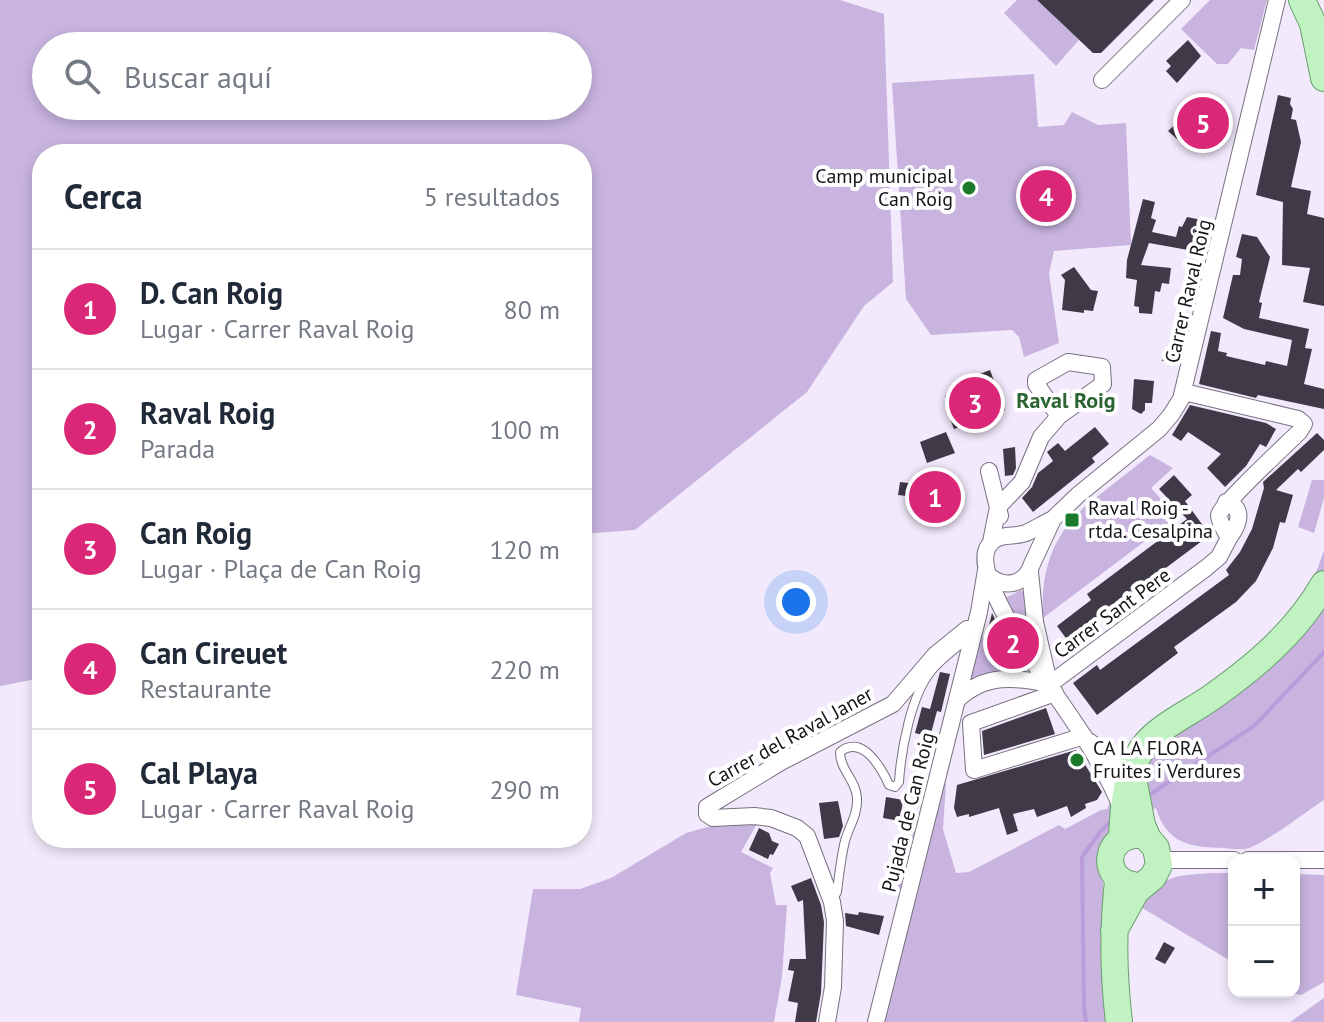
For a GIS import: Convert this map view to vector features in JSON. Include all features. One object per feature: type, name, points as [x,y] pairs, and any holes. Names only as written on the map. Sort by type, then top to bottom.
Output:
[{"type":"main road","points":[[1302,0],[1320,42]]},
{"type":"main road","points":[[1143,846],[1111,850],[1109,861],[1112,871],[1130,882],[1153,877],[1143,846],[1123,812],[1124,797],[1143,749],[1172,723],[1276,647],[1309,609],[1324,584]]},
{"type":"main road","points":[[1132,776],[1143,846]]},
{"type":"main road","points":[[1119,1022],[1114,931],[1130,882]]},
{"type":"street","points":[[1102,80],[1182,0]]},
{"type":"street","name":"Carrer Raval Roig","points":[[1012,536],[1053,519],[1159,429],[1176,409],[1184,392],[1277,0]]},
{"type":"street","name":"Carrer Raval Roig","points":[[1274,21],[1287,0]]},
{"type":"street","name":"Carrer Sant Pere","points":[[1084,736],[974,770],[971,723],[1052,689],[1219,557],[1229,538],[1219,514],[1226,502],[1304,424],[1298,419],[1184,392]]},
{"type":"street","points":[[1059,416],[1041,437],[1022,482],[998,507],[991,542],[984,555],[987,573],[1002,590],[1033,665],[1084,736],[1123,812]]},
{"type":"street","points":[[989,471],[1002,520],[1012,536],[1030,548],[1035,622],[1052,689]]},
{"type":"street","name":"Carrer Raval Roig","points":[[1031,568],[1053,519]]},
{"type":"street","points":[[991,542],[1005,535],[1012,536]]},
{"type":"street","points":[[976,625],[1002,590],[1021,580],[1031,568]]},
{"type":"street","name":"Pujada de Can Roig","points":[[876,1022],[987,573]]},
{"type":"street","name":"Carrer del Raval Janer","points":[[827,1022],[836,944],[832,902],[803,831],[771,818],[713,818],[706,811],[710,804],[781,762],[893,704],[935,655],[976,625]]},
{"type":"street","points":[[957,700],[969,688],[1003,677],[1021,678],[1052,689]]},
{"type":"street","points":[[1084,736],[1132,776]]},
{"type":"street","points":[[1102,752],[1113,754],[1143,749]]},
{"type":"street","points":[[1143,846],[1228,859]]},
{"type":"street","points":[[1300,860],[1324,860]]},
{"type":"lane","points":[[832,902],[837,892],[845,838],[855,818],[857,802],[855,786],[840,761],[840,752],[849,746],[858,746],[866,751],[889,785],[895,787],[899,782],[910,720],[922,685],[931,671],[976,625]]},
{"type":"shaded area","points":[[0,0],[840,0],[884,14],[893,282],[864,306],[807,392],[635,530],[592,533],[592,144],[32,144],[32,680],[0,686]]},
{"type":"shaded area","points":[[1017,0],[1037,0],[1079,40],[1056,66],[1004,13]]},
{"type":"shaded area","points":[[1210,0],[1267,0],[1254,50],[1241,48],[1228,64],[1217,64],[1181,29]]},
{"type":"shaded area","points":[[1034,74],[1038,127],[1064,125],[1072,112],[1098,125],[1126,123],[1131,245],[1054,251],[1049,274],[1059,343],[1024,357],[1019,337],[1012,330],[931,335],[906,299],[892,83]]},
{"type":"shaded area","points":[[1150,455],[1173,468],[1151,488],[1177,517],[1043,618],[1047,568],[1061,534],[1069,523],[1073,525],[1077,519],[1075,517],[1084,507]]},
{"type":"shaded area","points":[[1312,480],[1324,480],[1324,498],[1314,533],[1298,527]]},
{"type":"shaded area","points":[[1324,550],[1324,800],[1267,839],[1246,849],[1201,846],[1181,841],[1166,829],[1156,808],[1114,829],[1103,842],[1103,959],[1111,1022],[873,1022],[900,901],[897,879],[934,775],[946,784],[943,829],[956,873],[969,872],[1059,825],[1065,829],[1107,809],[1135,742],[1260,646],[1293,609],[1317,570]]},
{"type":"shaded area","points":[[1021,590],[1024,593],[1038,667],[1003,599]]},
{"type":"shaded area","points":[[981,632],[999,673],[972,681],[969,678]]},
{"type":"shaded area","points":[[758,822],[741,852],[773,868],[770,873],[776,905],[787,905],[782,977],[774,1022],[579,1022],[581,1008],[516,995],[533,889],[580,889],[611,878],[686,833],[715,825]]},
{"type":"shaded area","points":[[1228,873],[1228,959],[1139,906],[1164,882],[1187,875]]},
{"type":"shaded area","points":[[1300,874],[1324,875],[1324,982],[1301,995]]},
{"type":"shaded area","points":[[1324,998],[1324,1022],[1290,1022]]},
{"type":"building","points":[[1037,0],[1154,0],[1101,53],[1093,53]]},
{"type":"building","points":[[1188,40],[1201,56],[1177,83],[1166,71],[1171,66],[1166,61]]},
{"type":"building","points":[[1278,95],[1291,98],[1291,119],[1296,120],[1301,142],[1291,187],[1311,191],[1307,214],[1324,218],[1324,306],[1303,302],[1310,268],[1282,265],[1283,202],[1256,195]]},
{"type":"building","points":[[1191,110],[1222,131],[1214,142],[1204,135],[1193,144],[1181,135],[1177,139],[1168,131]]},
{"type":"building","points":[[1143,199],[1155,202],[1151,218],[1156,220],[1152,232],[1176,237],[1179,226],[1182,227],[1187,217],[1212,222],[1205,253],[1149,243],[1141,265],[1171,268],[1169,284],[1162,283],[1160,292],[1155,291],[1152,314],[1139,313],[1139,307],[1134,306],[1137,280],[1126,278],[1127,260]]},
{"type":"building","points":[[1242,234],[1257,237],[1270,257],[1259,302],[1262,303],[1259,318],[1309,329],[1305,348],[1312,349],[1304,384],[1324,389],[1324,409],[1258,395],[1256,398],[1199,384],[1211,331],[1221,333],[1218,351],[1227,353],[1226,356],[1265,365],[1266,361],[1287,366],[1292,340],[1244,329],[1223,318],[1233,275],[1240,275],[1242,259],[1236,257]]},
{"type":"building","points":[[1074,267],[1091,290],[1098,291],[1093,311],[1062,310],[1065,280],[1061,275]]},
{"type":"building","points":[[1170,341],[1182,342],[1177,362],[1162,361],[1164,349],[1168,349]]},
{"type":"building","points":[[990,370],[1005,410],[954,429],[947,411],[952,409],[945,396],[974,385],[972,382],[978,380],[977,375]]},
{"type":"building","points":[[1134,379],[1154,381],[1152,403],[1145,403],[1141,414],[1132,409]]},
{"type":"building","points":[[1190,405],[1266,423],[1276,429],[1266,447],[1260,444],[1246,466],[1225,487],[1207,468],[1221,454],[1188,432],[1181,441],[1172,435]]},
{"type":"building","points":[[1095,427],[1109,444],[1092,458],[1095,462],[1033,512],[1022,498],[1032,487],[1038,473],[1053,461],[1047,452],[1058,443],[1065,451]]},
{"type":"building","points":[[946,432],[955,453],[927,463],[920,442]]},
{"type":"building","points":[[1317,433],[1324,440],[1324,450],[1276,490],[1293,495],[1285,523],[1280,522],[1273,548],[1256,581],[1236,602],[1174,647],[1178,653],[1097,715],[1073,683],[1097,665],[1100,670],[1229,575],[1226,570],[1252,529],[1263,482]]},
{"type":"building","points":[[1015,447],[1016,468],[1013,475],[1005,476],[1003,449]]},
{"type":"building","points":[[1174,475],[1192,495],[1185,501],[1210,535],[1092,623],[1098,631],[1074,649],[1057,626],[1091,600],[1087,594],[1187,519],[1159,489]]},
{"type":"building","points":[[900,482],[951,488],[938,508],[931,506],[924,498],[898,495]]},
{"type":"building","points":[[992,613],[1011,652],[999,657],[988,630]]},
{"type":"building","points":[[940,672],[950,674],[941,712],[937,711],[930,737],[915,733],[922,707],[930,709]]},
{"type":"building","points":[[1046,708],[1055,734],[984,755],[982,731]]},
{"type":"building","points":[[1076,750],[1102,792],[1097,800],[1085,804],[1086,808],[1071,817],[1067,806],[1037,817],[1034,809],[1013,814],[1018,831],[1007,835],[999,808],[969,817],[969,814],[957,817],[954,808],[957,785]]},
{"type":"building","points":[[886,797],[903,800],[900,821],[883,818]]},
{"type":"building","points":[[838,801],[843,826],[839,837],[824,839],[819,803]]},
{"type":"building","points":[[759,828],[779,844],[768,859],[749,850]]},
{"type":"building","points":[[811,878],[824,922],[821,993],[816,1022],[795,1022],[798,1003],[788,1001],[794,971],[788,970],[790,959],[806,959],[803,900],[798,902],[791,886]]},
{"type":"building","points":[[859,912],[884,916],[879,935],[846,926],[845,913],[858,915]]},
{"type":"building","points":[[1164,942],[1175,948],[1165,964],[1155,959]]},
{"type":"waterway","points":[[1146,797],[1254,726],[1324,652]]},
{"type":"waterway","points":[[1086,1022],[1082,857],[1112,820]]},
{"type":"place","name":"Cal Playa","points":[[1203,123]]},
{"type":"place","name":"Camp municipal Can Roig","points":[[969,188]]},
{"type":"place","name":"Can Cireuet","points":[[1046,196]]},
{"type":"place","name":"Can Roig","points":[[975,403]]},
{"type":"place","name":"D. Can Roig","points":[[935,497]]},
{"type":"place","name":"Raval Roig - rtda. Cesalpina","points":[[1072,520]]},
{"type":"place","name":"Raval Roig","points":[[1013,643]]},
{"type":"place","name":"CA LA FLORA Fruites i Verdures","points":[[1077,760]]},
{"type":"district","name":"Raval Roig","points":[[1066,400]]}]
